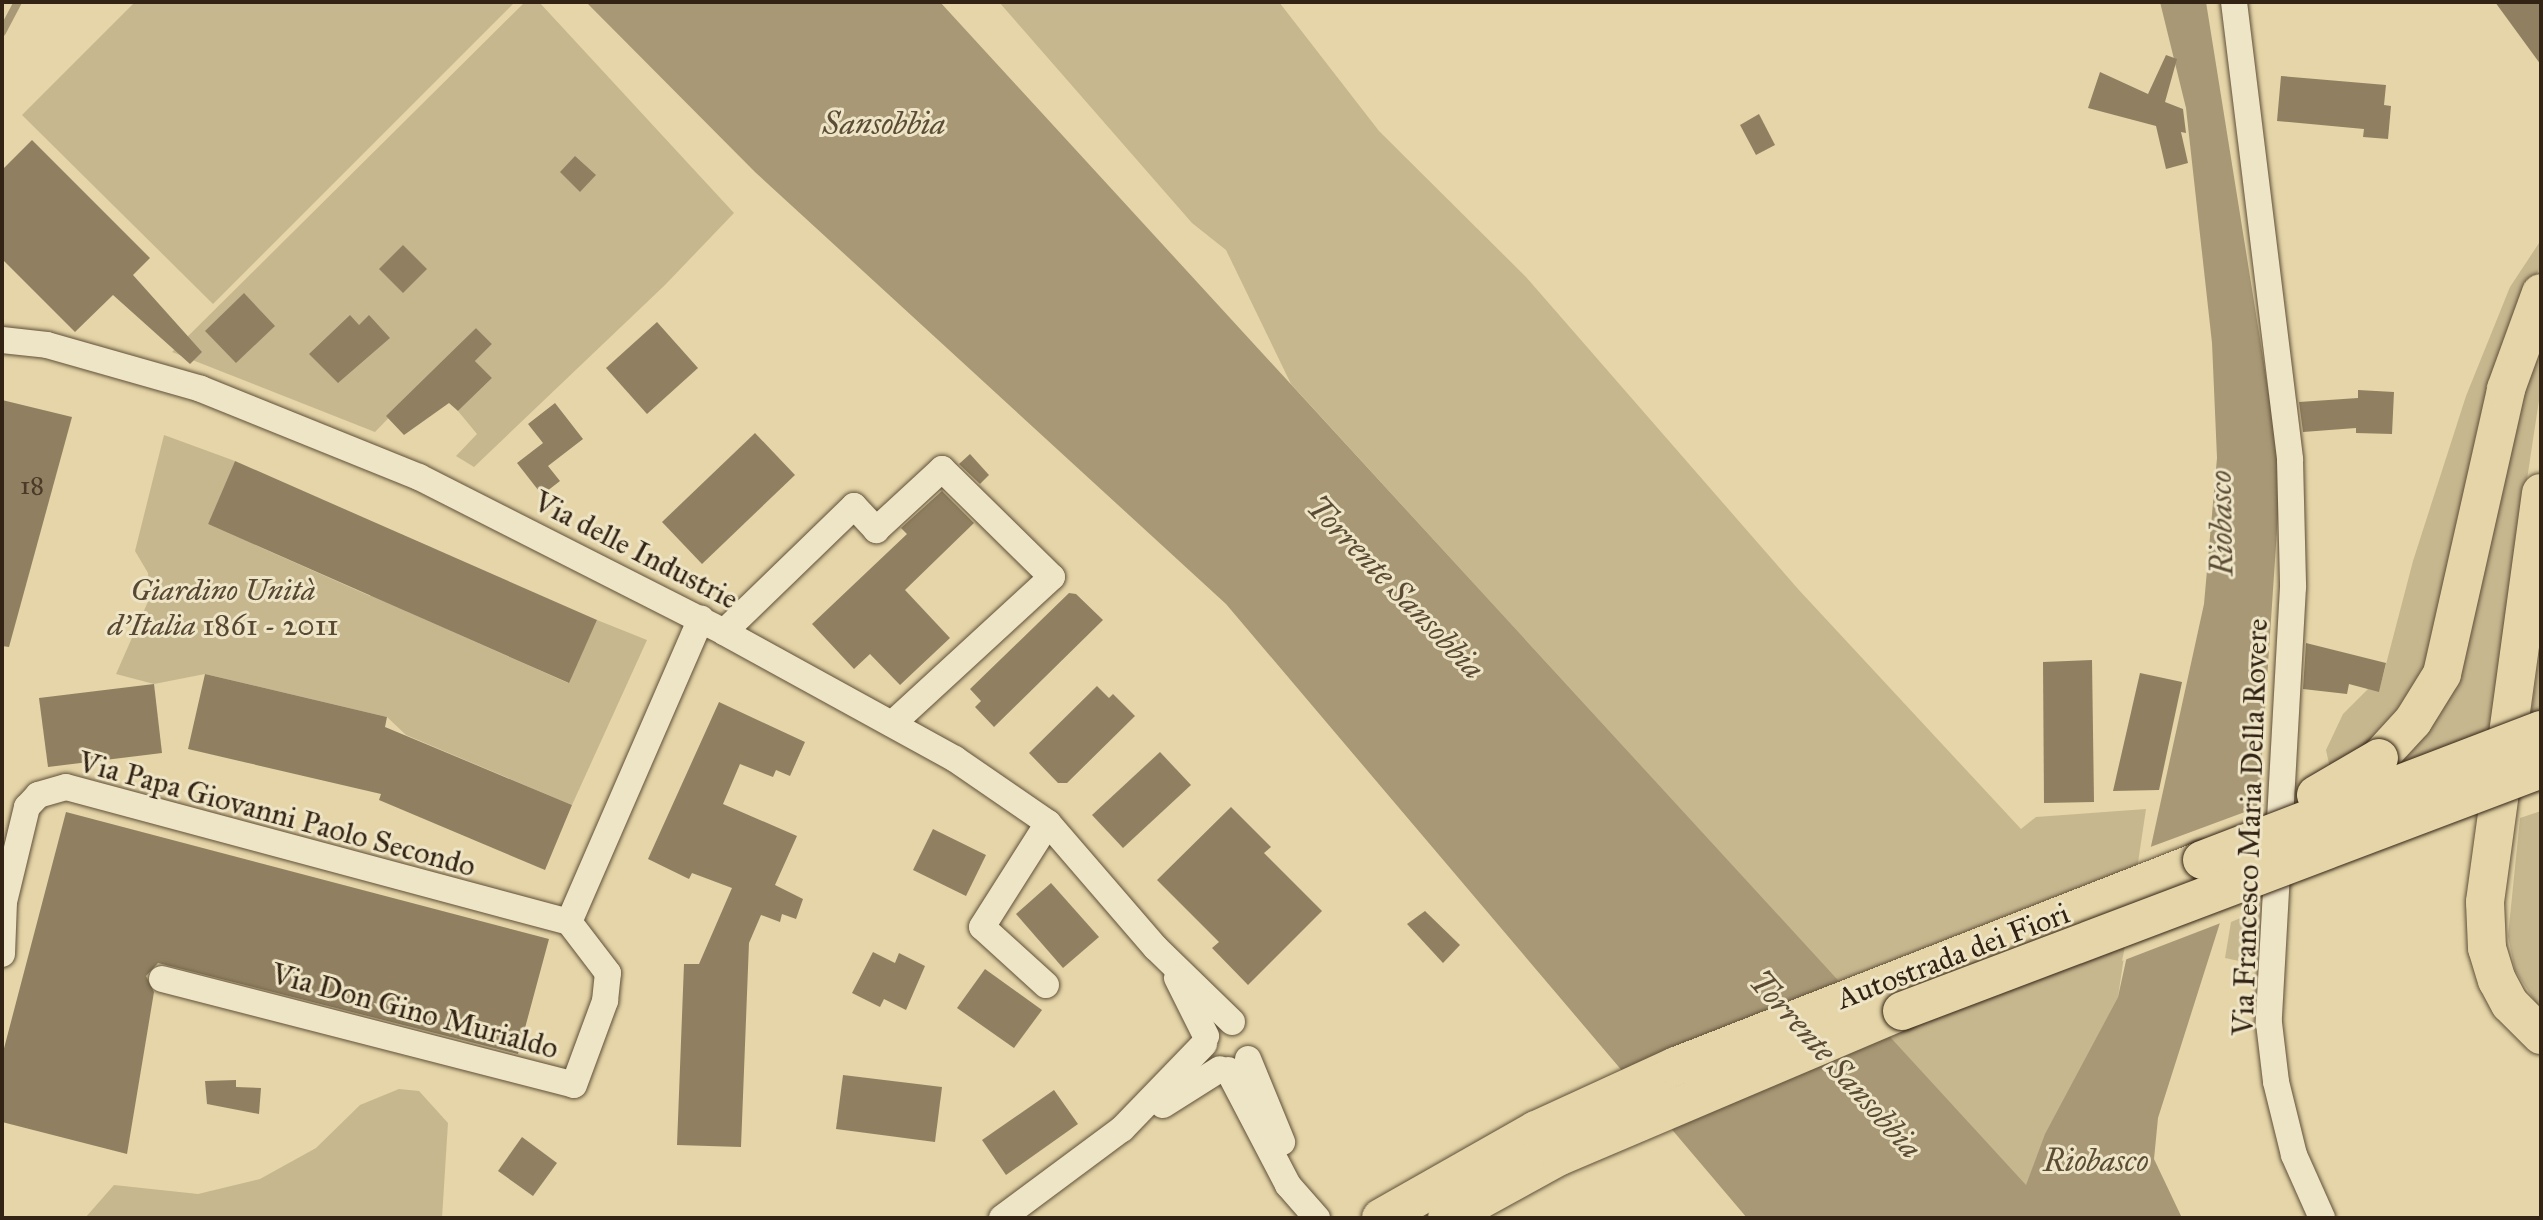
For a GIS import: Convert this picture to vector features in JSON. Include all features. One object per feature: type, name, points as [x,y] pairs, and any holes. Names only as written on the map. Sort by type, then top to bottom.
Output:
[{"type":"highway","points":[[2202,860],[2379,758],[2413,721],[2442,674],[2506,389],[2541,293]]},
{"type":"highway","points":[[2541,493],[2485,902],[2487,948],[2497,980],[2510,1004],[2541,1035]]},
{"type":"highway","name":"Autostrada dei Fiori","points":[[1381,1218],[1536,1130],[1676,1066],[2541,730]]},
{"type":"highway","name":"Autostrada dei Fiori","points":[[1447,1218],[1560,1156],[1759,1068],[2541,769]]},
{"type":"highway","points":[[2418,816],[2541,787]]},
{"type":"street","name":"Via Francesco Maria Della Rovere","points":[[2234,2],[2290,460],[2293,587],[2269,1023],[2276,1082],[2294,1155],[2322,1218]]},
{"type":"street","name":"Via delle Industrie","points":[[2,340],[47,345],[201,389],[419,477],[712,626],[955,759],[1048,823],[1163,955],[1249,1037],[1232,1066],[1208,1059],[1205,1040],[1163,955]]},
{"type":"street","points":[[569,922],[712,626],[854,506],[876,530],[942,469],[1052,577],[892,724]]},
{"type":"street","name":"Via Papa Giovanni Paolo Secondo","points":[[2,954],[4,902],[27,807],[38,795],[66,787],[569,922]]},
{"type":"street","points":[[1046,985],[982,927],[1048,823]]},
{"type":"street","name":"Via Don Gino Murialdo","points":[[162,979],[574,1085],[605,1001],[608,973],[569,922]]},
{"type":"street","points":[[1122,1129],[1216,1025],[1232,1022]]},
{"type":"street","points":[[1002,1218],[1122,1129],[1232,1066],[1288,1185],[1314,1213]]},
{"type":"green space","points":[[135,2],[515,2],[213,304],[22,115]]},
{"type":"green space","points":[[525,2],[539,2],[734,213],[665,285],[474,467],[456,456],[477,434],[458,411],[492,378],[475,361],[492,344],[476,328],[375,432],[172,352]]},
{"type":"green space","points":[[999,2],[1279,2],[1379,131],[1526,277],[1798,589],[2021,829],[2036,817],[2146,809],[2118,997],[2046,1134],[2026,1186],[1291,384],[1226,250],[1192,223]]},
{"type":"green space","points":[[2541,240],[2541,266],[2527,291],[2448,607],[2409,706],[2332,777],[2326,750],[2343,714],[2368,689],[2379,691],[2413,561],[2466,396],[2510,287]]},
{"type":"green space","points":[[2541,328],[2541,387],[2490,724],[2481,735],[2401,767],[2397,760],[2506,450]]},
{"type":"green space","name":"Giardino Unità d'Italia 1861 - 2011","points":[[164,435],[235,461],[208,524],[370,596],[398,533],[433,548],[406,611],[568,683],[597,620],[647,640],[572,805],[406,735],[387,717],[205,674],[154,684],[116,674],[150,597],[148,573],[135,551]]},
{"type":"green space","points":[[2541,642],[2541,711],[2531,715]]},
{"type":"green space","points":[[2541,811],[2541,1011],[2515,970],[2508,936],[2520,818]]},
{"type":"green space","points":[[2250,914],[2244,962],[2225,958],[2231,922]]},
{"type":"green space","points":[[399,1089],[419,1091],[448,1123],[442,1218],[85,1218],[114,1185],[198,1194],[260,1179],[316,1148],[360,1105]]},
{"type":"water","name":"Sansobbia","points":[[586,2],[940,2],[2026,1185],[2045,1134],[2118,997],[2204,604],[2217,458],[2212,343],[2186,108],[2160,2],[2206,2],[2281,470],[2259,800],[2158,1118],[2154,1159],[2182,1218],[1747,1218],[1226,604],[755,172]]},
{"type":"pier","points":[[2261,806],[2226,921],[2122,961],[2145,849]]},
{"type":"building","points":[[2495,2],[2541,2],[2541,65]]},
{"type":"building","points":[[2166,55],[2177,59],[2165,102],[2183,109],[2186,133],[2181,132],[2188,163],[2166,169],[2156,126],[2088,108],[2100,72],[2148,94]]},
{"type":"building","points":[[2281,76],[2386,85],[2384,105],[2391,106],[2388,139],[2363,137],[2364,129],[2277,121]]},
{"type":"building","points":[[1759,114],[1775,145],[1756,155],[1740,125]]},
{"type":"building","points":[[32,140],[150,258],[133,275],[202,352],[190,364],[113,295],[75,332],[2,259],[2,170]]},
{"type":"building","points":[[575,156],[596,175],[580,192],[560,172]]},
{"type":"building","points":[[403,245],[427,269],[403,293],[379,269]]},
{"type":"building","points":[[244,293],[275,326],[236,363],[205,331]]},
{"type":"building","points":[[350,315],[359,325],[369,315],[390,338],[338,383],[309,354]]},
{"type":"building","points":[[657,322],[698,368],[647,414],[606,368]]},
{"type":"building","points":[[476,328],[492,344],[475,361],[492,378],[458,411],[449,403],[404,435],[386,416]]},
{"type":"building","points":[[2358,390],[2394,392],[2392,434],[2356,433],[2356,428],[2303,432],[2299,402],[2358,398]]},
{"type":"building","points":[[2,400],[72,417],[9,647],[2,646]]},
{"type":"building","points":[[555,403],[583,439],[548,466],[560,481],[542,495],[517,463],[543,443],[528,424]]},
{"type":"building","points":[[755,433],[795,475],[702,564],[662,522]]},
{"type":"building","points":[[970,454],[989,475],[980,484],[959,464]]},
{"type":"building","points":[[235,461],[597,620],[569,683],[208,524]]},
{"type":"building","points":[[942,491],[974,523],[905,590],[950,638],[900,685],[870,654],[854,669],[812,624],[907,534],[901,528]]},
{"type":"building","points":[[1069,593],[1076,594],[1103,620],[994,727],[975,707],[981,701],[970,689]]},
{"type":"building","points":[[2306,643],[2386,663],[2379,692],[2349,684],[2347,694],[2303,689]]},
{"type":"building","points":[[2092,660],[2094,802],[2044,803],[2043,662]]},
{"type":"building","points":[[2140,673],[2182,682],[2159,790],[2113,791]]},
{"type":"building","points":[[205,674],[387,717],[385,727],[572,805],[545,870],[379,800],[381,794],[188,749]]},
{"type":"building","points":[[154,684],[162,753],[48,767],[39,698]]},
{"type":"building","points":[[1097,686],[1109,698],[1113,694],[1135,716],[1067,783],[1058,783],[1029,753]]},
{"type":"building","points":[[719,702],[805,742],[790,776],[776,770],[773,777],[740,764],[723,804],[797,836],[775,885],[803,899],[796,919],[782,914],[780,922],[761,915],[749,943],[741,1147],[677,1145],[684,964],[699,964],[732,888],[692,873],[689,879],[648,859]]},
{"type":"building","points":[[1160,752],[1191,785],[1123,848],[1092,815]]},
{"type":"building","points":[[1231,807],[1271,847],[1264,853],[1322,911],[1248,985],[1212,948],[1219,942],[1157,880]]},
{"type":"building","points":[[66,812],[549,939],[518,1054],[158,963],[146,976],[154,992],[127,1154],[2,1122],[2,1056]]},
{"type":"building","points":[[933,829],[986,855],[966,896],[913,870]]},
{"type":"building","points":[[1051,883],[1099,937],[1063,968],[1016,914]]},
{"type":"building","points":[[1425,911],[1460,945],[1443,963],[1407,924]]},
{"type":"building","points":[[873,952],[895,963],[899,953],[925,966],[906,1010],[884,999],[880,1007],[852,993]]},
{"type":"building","points":[[985,969],[1042,1010],[1014,1048],[957,1008]]},
{"type":"building","points":[[843,1075],[942,1087],[935,1142],[836,1129]]},
{"type":"building","points":[[236,1080],[236,1087],[261,1088],[259,1114],[207,1104],[205,1081]]},
{"type":"building","points":[[1054,1090],[1078,1124],[1006,1175],[982,1140]]},
{"type":"building","points":[[522,1137],[557,1163],[533,1196],[498,1171]]},
{"type":"waterway","points":[[2,32],[18,2]]},
{"type":"water label","name":"Riobasco","points":[[2222,523]]},
{"type":"water label","name":"Torrente Sansobbia","points":[[1395,588]]},
{"type":"water label","name":"Torrente Sansobbia","points":[[1835,1065]]},
{"type":"water label","name":"Riobasco","points":[[2096,1161]]}]
